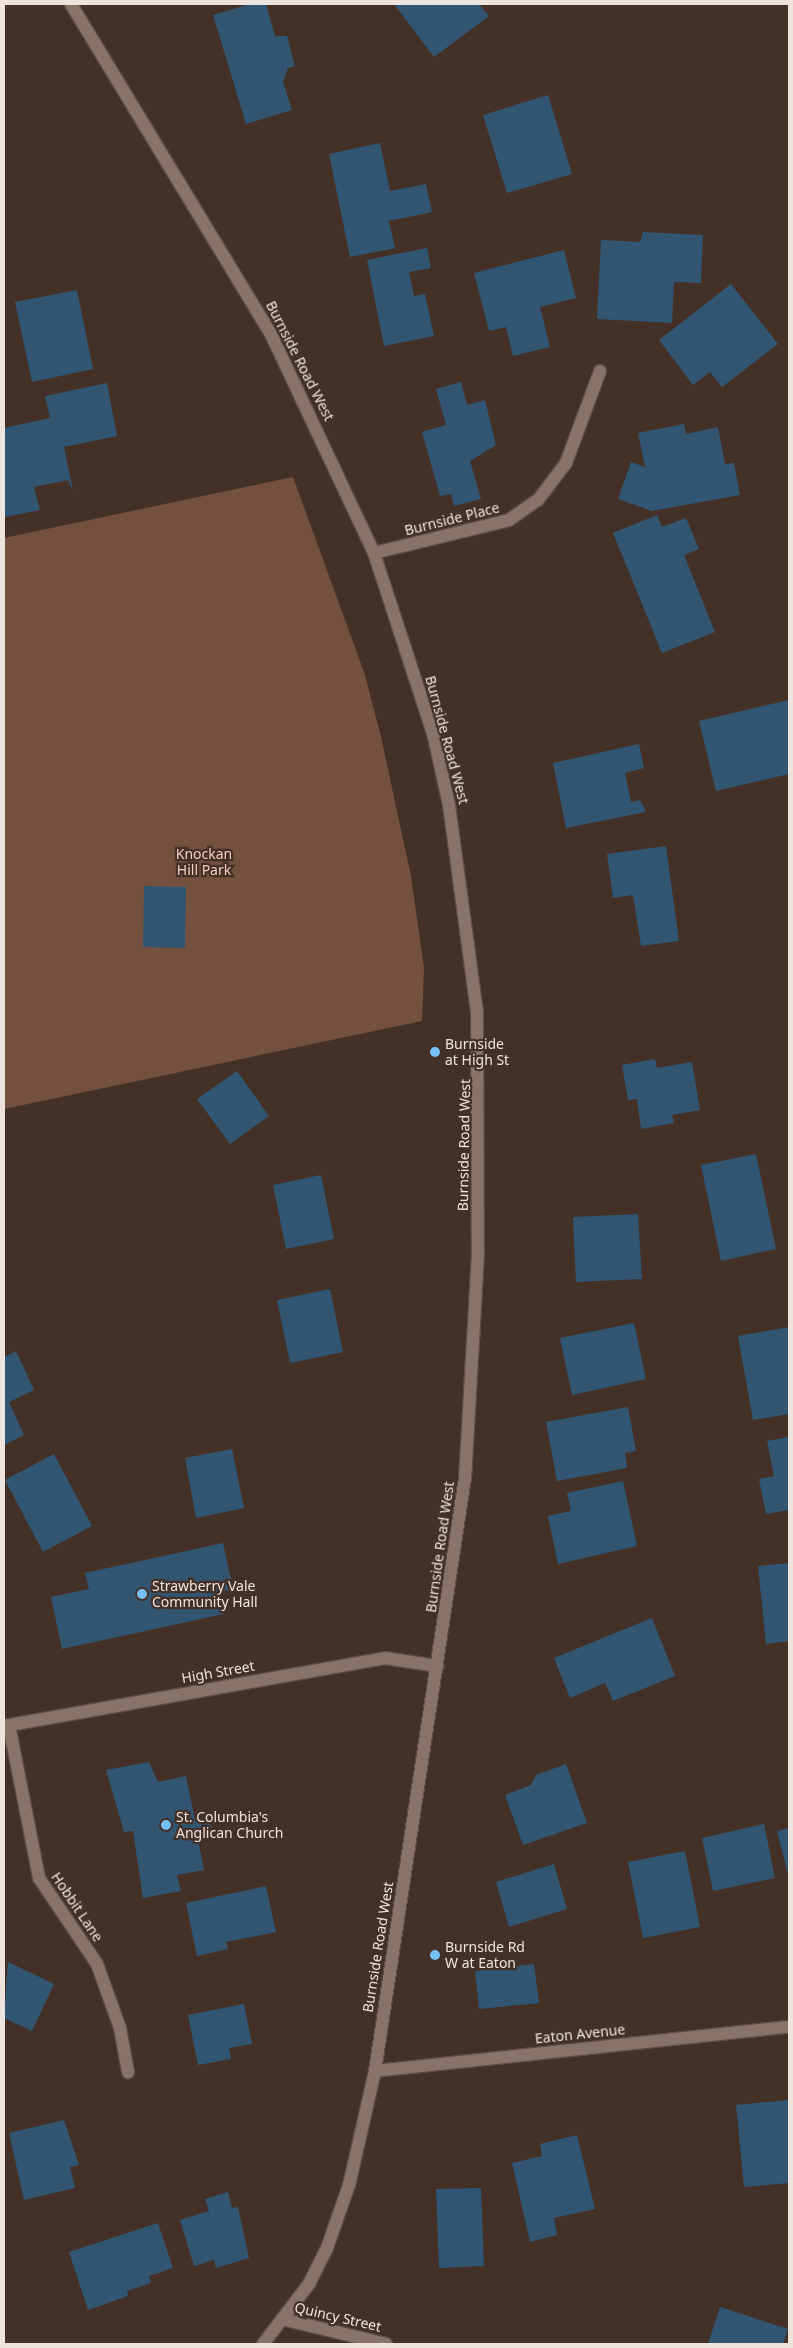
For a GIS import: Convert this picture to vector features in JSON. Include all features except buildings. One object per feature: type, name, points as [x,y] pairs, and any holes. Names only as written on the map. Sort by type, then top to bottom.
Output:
[{"type":"street","name":"Burnside Road West","points":[[71,4],[270,332],[374,553],[433,733],[449,805],[477,1011],[481,1097],[476,1305],[462,1497],[375,2071],[349,2185],[327,2248],[309,2284],[263,2344]]},
{"type":"street","name":"Burnside Place","points":[[374,553],[509,520],[538,500],[566,463],[600,371]]},
{"type":"street","name":"High Street","points":[[6,1725],[385,1658],[437,1666]]},
{"type":"street","name":"Hobbit Lane","points":[[6,1725],[39,1878],[97,1964],[117,2020],[128,2072]]},
{"type":"street","name":"Eaton Avenue","points":[[375,2071],[789,2026]]},
{"type":"street","name":"Quincy Street","points":[[282,2320],[386,2344]]},
{"type":"green space","name":"Knockan Hill Park","points":[[293,477],[365,675],[381,737],[411,876],[424,968],[422,1021],[4,1109],[4,538]]},
{"type":"place","name":"Burnside at High St","points":[[435,1052]]},
{"type":"place","name":"Strawberry Vale Community Hall","points":[[142,1594]]},
{"type":"place","name":"St. Columbia's Anglican Church","points":[[166,1825]]},
{"type":"place","name":"Burnside Rd W at Eaton","points":[[435,1955]]}]
